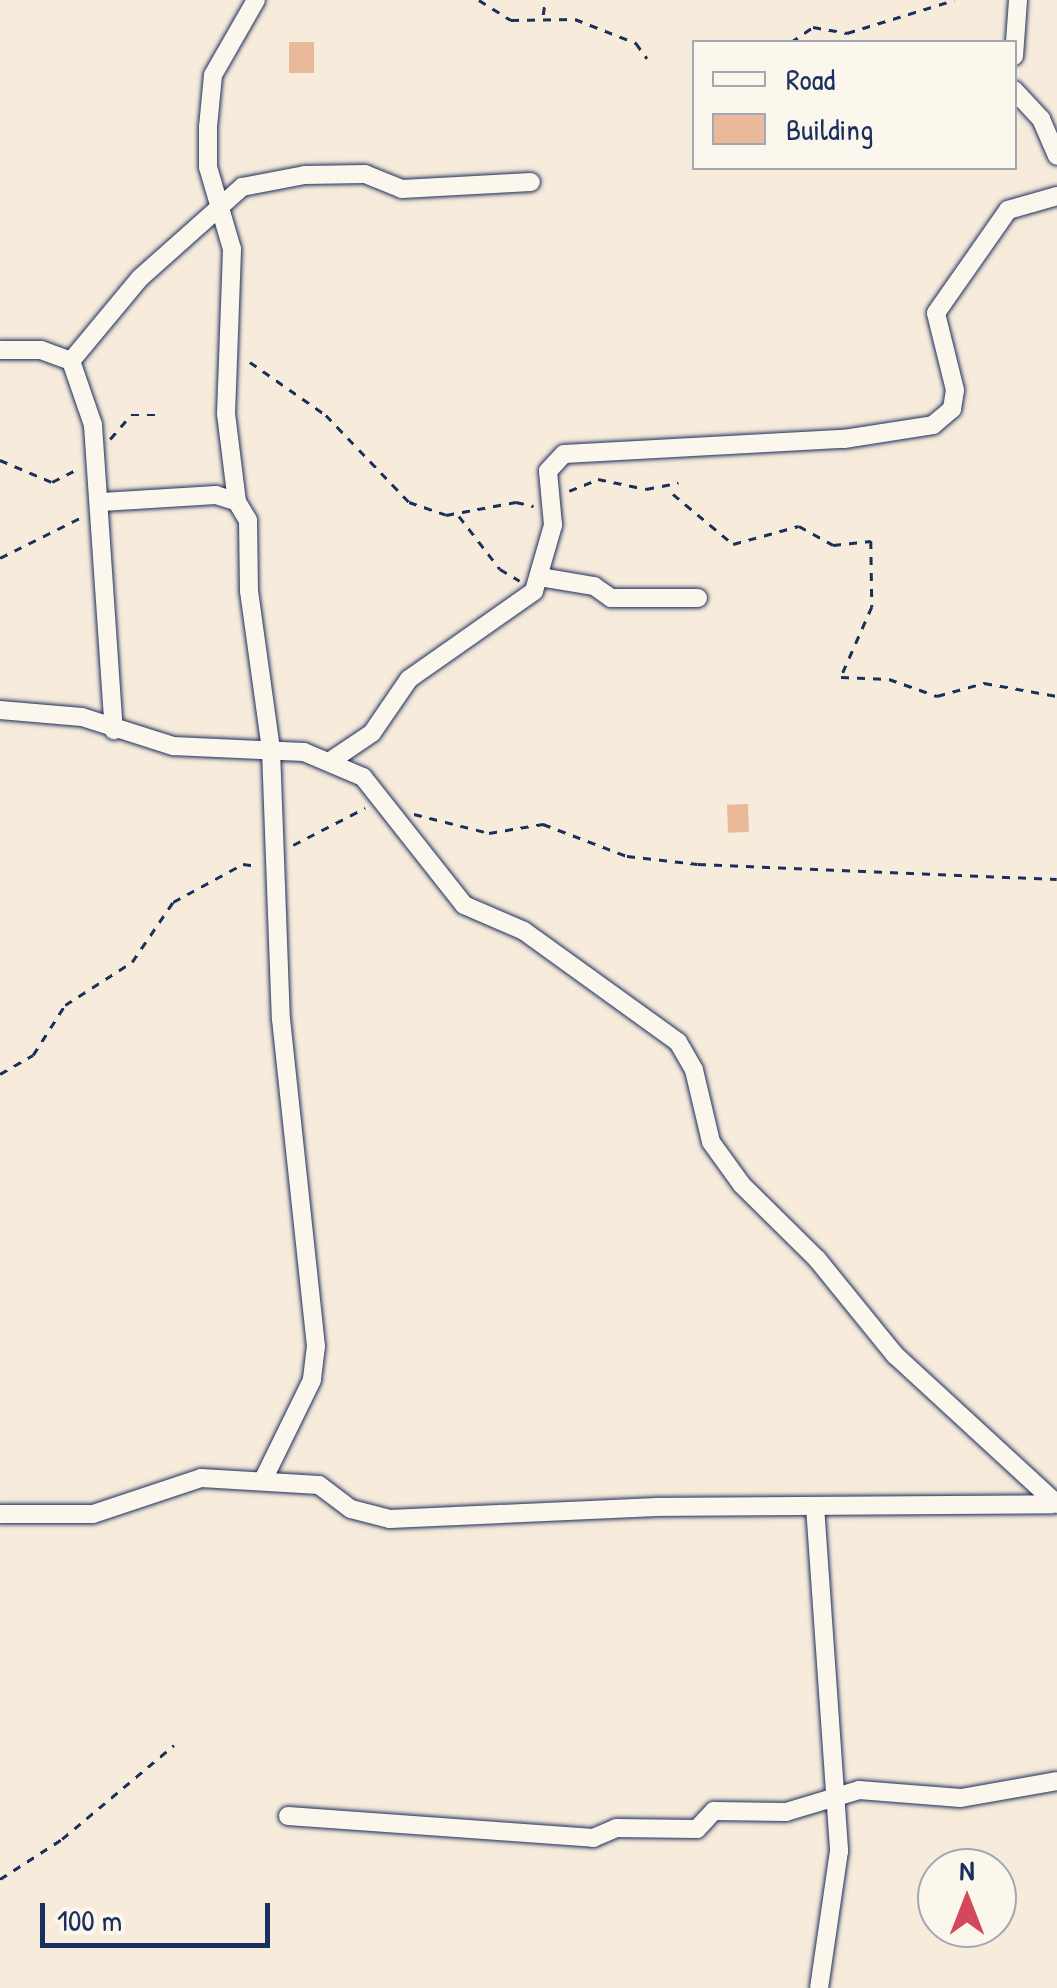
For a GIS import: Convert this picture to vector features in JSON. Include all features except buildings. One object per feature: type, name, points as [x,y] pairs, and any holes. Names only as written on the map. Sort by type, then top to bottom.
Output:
[{"type":"street","points":[[256,0],[210,84],[208,167],[232,249],[226,414],[236,502],[248,520],[248,591],[271,750],[274,867],[316,1346],[312,1380],[262,1480]]},
{"type":"street","points":[[1015,40],[1018,0]]},
{"type":"street","points":[[1017,93],[1041,119],[1057,156]]},
{"type":"street","points":[[71,361],[140,278],[242,186],[305,174],[365,174],[402,189],[531,182]]},
{"type":"street","points":[[537,584],[551,502],[548,471],[564,454],[844,439],[933,425],[952,409],[955,390],[936,312],[1008,210],[1057,196]]},
{"type":"street","points":[[0,350],[41,350],[71,361]]},
{"type":"street","points":[[71,361],[98,448],[114,730]]},
{"type":"street","points":[[102,504],[192,495],[236,502]]},
{"type":"street","points":[[332,760],[372,733],[408,679],[537,584],[594,586],[611,598],[698,598]]},
{"type":"street","points":[[0,710],[82,717],[172,746],[271,750],[332,760],[388,802],[464,905],[524,931],[678,1042],[694,1070],[710,1142],[742,1185],[817,1259],[895,1355],[942,1392],[1054,1504]]},
{"type":"street","points":[[0,1514],[93,1514],[177,1483],[262,1480],[319,1484],[351,1509],[390,1519],[816,1506],[1054,1504]]},
{"type":"street","points":[[816,1506],[839,1852],[818,1988]]},
{"type":"street","points":[[288,1816],[592,1838],[616,1828],[697,1829],[714,1811],[786,1812],[835,1795],[961,1798],[1057,1781]]},
{"type":"path","points":[[478,0],[511,20],[567,16],[630,40],[647,58]]},
{"type":"path","points":[[542,17],[545,0]]},
{"type":"path","points":[[794,40],[812,28],[847,33],[954,0]]},
{"type":"path","points":[[250,362],[326,416],[406,500],[458,514],[551,502],[598,479],[646,489],[678,483]]},
{"type":"path","points":[[673,494],[733,544],[798,526],[833,545],[870,541],[872,607],[841,677],[889,679],[937,696],[984,683],[1057,696]]},
{"type":"path","points":[[0,558],[102,504]]},
{"type":"path","points":[[458,514],[500,569],[537,584]]},
{"type":"path","points":[[0,1074],[33,1055],[66,1005],[132,962],[172,902],[243,864],[274,867],[296,842],[326,834],[388,802],[489,833],[543,824],[627,856],[698,864],[1057,880]]},
{"type":"path","points":[[0,1879],[62,1839],[174,1745]]}]
